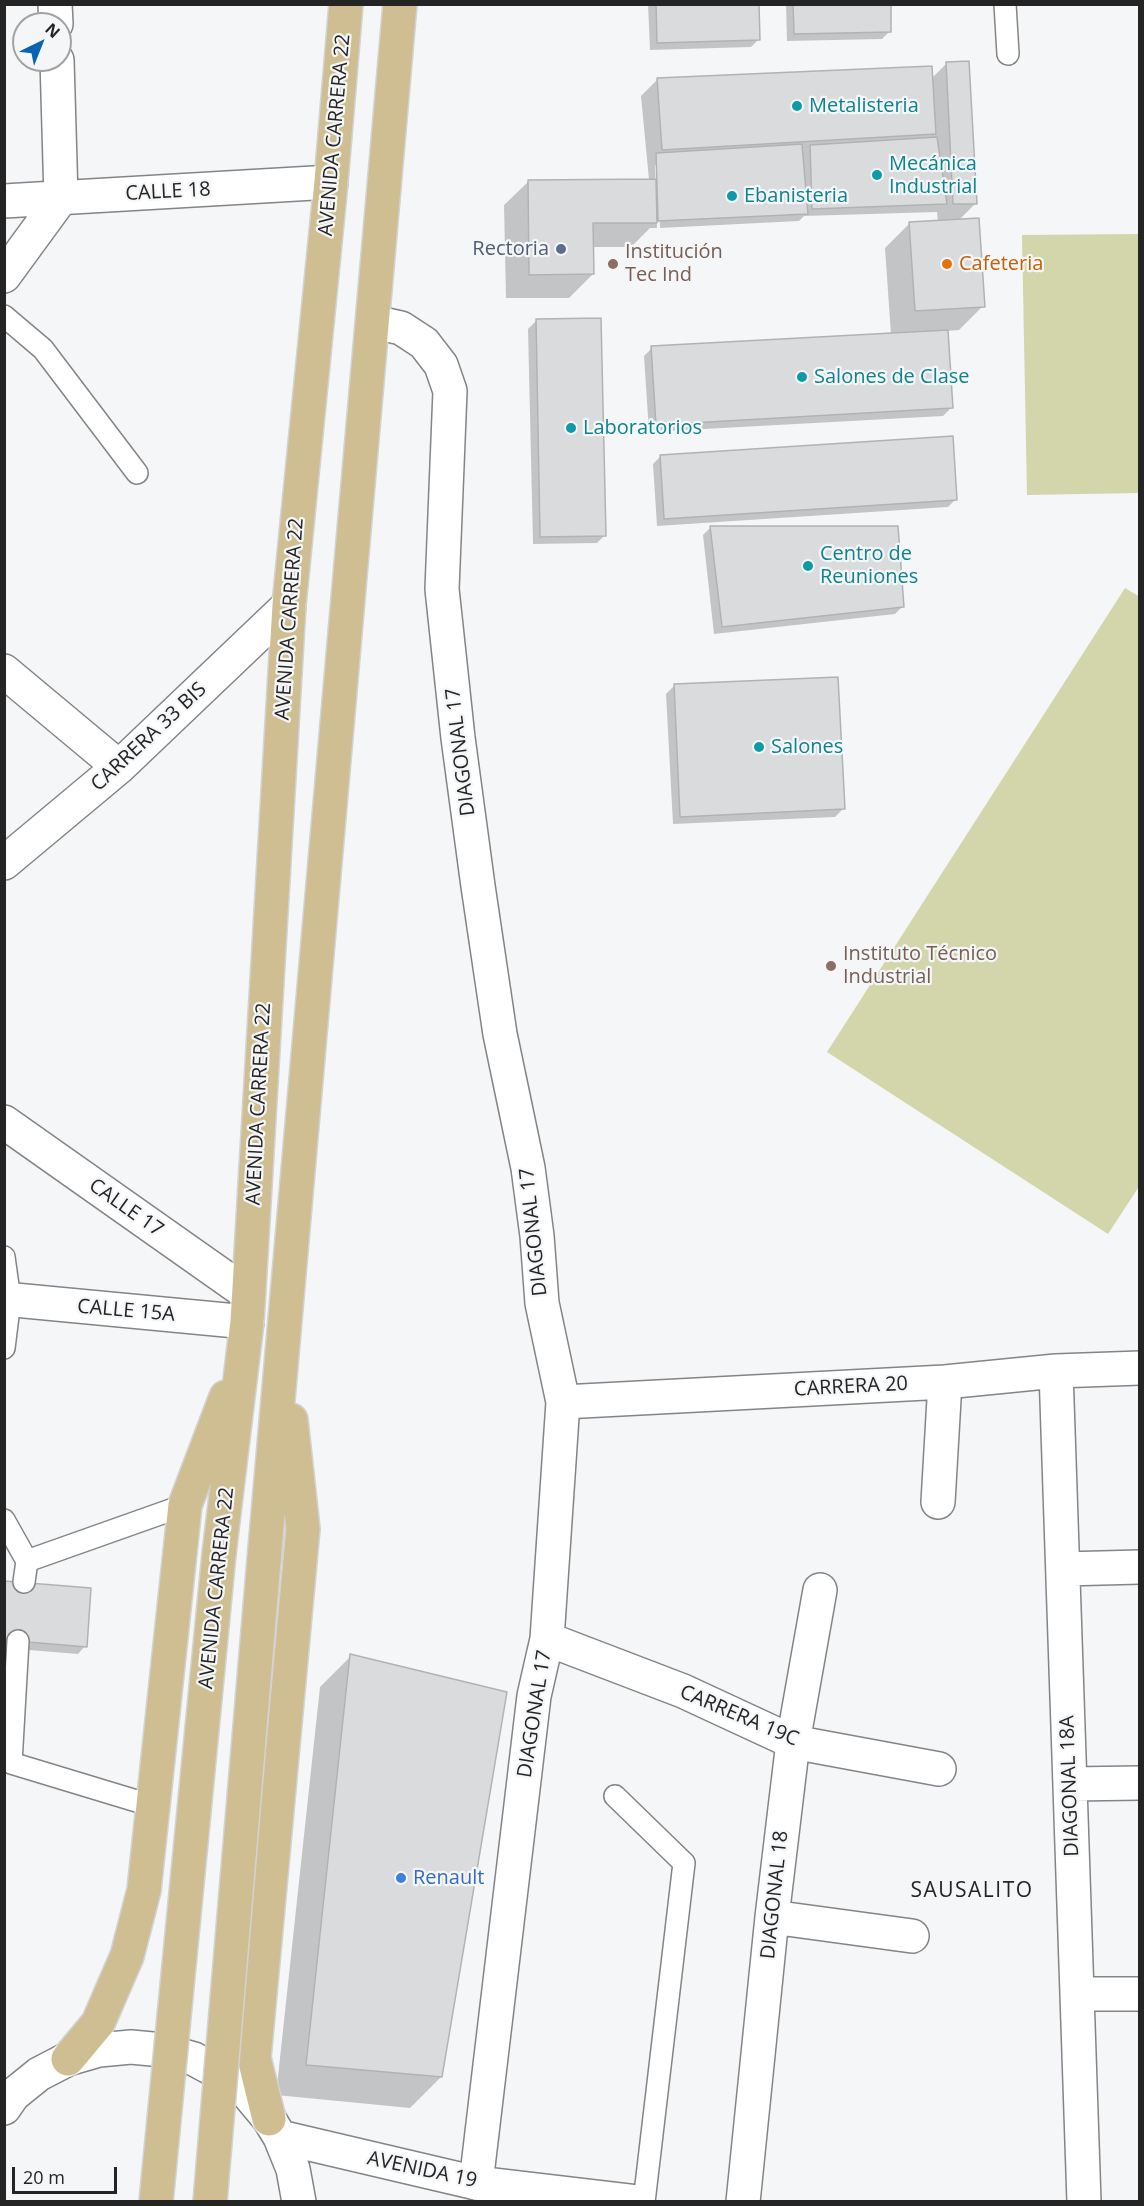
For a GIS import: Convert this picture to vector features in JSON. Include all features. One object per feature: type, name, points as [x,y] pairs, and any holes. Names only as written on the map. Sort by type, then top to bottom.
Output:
[{"type":"main road","name":"AVENIDA CARRERA 22","points":[[156,2202],[219,1554],[246,1322],[289,605],[331,182],[346,4]]},
{"type":"main road","points":[[210,2202],[400,4]]},
{"type":"main road","points":[[68,2059],[98,2023],[127,1956],[144,1890],[184,1505],[246,1322]]},
{"type":"main road","points":[[274,2128],[254,2058],[303,1529],[283,1346]]},
{"type":"street","points":[[4,276],[61,198],[57,72]]},
{"type":"street","name":"CALLE 18","points":[[4,201],[331,182]]},
{"type":"street","name":"DIAGONAL 17","points":[[374,322],[400,328],[424,343],[441,365],[450,391],[442,589],[458,738],[500,1034],[528,1168],[537,1236],[542,1303],[563,1402],[546,1639],[534,1696],[476,2183]]},
{"type":"street","name":"CARRERA 33 BIS","points":[[4,863],[119,767],[289,605]]},
{"type":"street","points":[[4,671],[119,767]]},
{"type":"street","name":"CALLE 17","points":[[4,1122],[246,1322]]},
{"type":"street","name":"CALLE 15A","points":[[7,1300],[246,1322]]},
{"type":"street","name":"CARRERA 20","points":[[563,1402],[945,1382],[1056,1371],[1140,1368]]},
{"type":"street","name":"DIAGONAL 18A","points":[[1056,1371],[1084,2202]]},
{"type":"street","points":[[938,1502],[945,1382]]},
{"type":"street","points":[[1063,1569],[1140,1567]]},
{"type":"street","name":"DIAGONAL 18","points":[[743,2202],[772,1917],[793,1742],[820,1590]]},
{"type":"street","name":"CARRERA 19C","points":[[546,1639],[682,1690],[793,1742],[939,1769]]},
{"type":"street","points":[[1070,1784],[1140,1783]]},
{"type":"street","points":[[772,1917],[912,1935]]},
{"type":"street","points":[[1077,1994],[1140,1994]]},
{"type":"street","points":[[8,2100],[39,2074],[68,2059],[99,2050],[130,2047],[163,2050],[194,2059],[222,2074],[248,2094],[274,2128],[292,2169],[299,2202]]},
{"type":"street","name":"AVENIDA 19","points":[[274,2128],[476,2183],[637,2202]]},
{"type":"lane","points":[[1005,4],[1008,54]]},
{"type":"lane","points":[[4,316],[43,350],[137,473]]},
{"type":"lane","points":[[4,1257],[7,1300],[4,1348]]},
{"type":"lane","points":[[4,1520],[26,1572],[184,1505]]},
{"type":"lane","points":[[18,1641],[11,1763],[153,1806]]},
{"type":"lane","points":[[615,1796],[684,1863],[644,2202]]},
{"type":"green space","points":[[1139,234],[1139,493],[1027,495],[1022,235]]},
{"type":"green space","points":[[1125,588],[1140,597],[1140,1185],[1108,1234],[827,1052]]},
{"type":"building","points":[[656,4],[759,4],[760,40],[657,43]]},
{"type":"building","points":[[793,4],[891,4],[891,32],[794,34]]},
{"type":"building","points":[[969,61],[977,204],[953,204],[946,62]]},
{"type":"building","name":"Metalisteria","points":[[932,66],[936,134],[662,150],[657,78]]},
{"type":"building","name":"Mecánica Industrial","points":[[937,137],[947,204],[812,209],[810,145]]},
{"type":"building","name":"Ebanisteria","points":[[802,144],[808,214],[658,221],[656,153]]},
{"type":"building","name":"Rectoria","points":[[656,179],[657,223],[593,223],[594,274],[529,275],[528,180]]},
{"type":"building","name":"Cafeteria","points":[[979,218],[985,307],[915,311],[909,222]]},
{"type":"building","name":"Laboratorios","points":[[601,318],[606,536],[540,537],[536,319]]},
{"type":"building","name":"Salones de Clase","points":[[948,330],[953,408],[656,425],[651,346]]},
{"type":"building","name":"Salones de Clase","points":[[953,436],[957,500],[664,519],[660,455]]},
{"type":"building","name":"Centro de Reuniones","points":[[710,526],[898,526],[904,607],[722,627]]},
{"type":"building","name":"Salones","points":[[838,677],[845,809],[680,817],[674,684]]},
{"type":"building","points":[[4,1581],[91,1588],[87,1647],[4,1640]]},
{"type":"building","name":"Renault","points":[[350,1654],[507,1692],[442,2077],[306,2065]]},
{"type":"place","name":"Metalisteria","points":[[797,106]]},
{"type":"place","name":"Mecánica Industrial","points":[[877,175]]},
{"type":"place","name":"Ebanisteria","points":[[732,196]]},
{"type":"place","name":"Rectoria","points":[[561,249]]},
{"type":"place","name":"Institución Tec Ind","points":[[613,264]]},
{"type":"place","name":"Cafeteria","points":[[947,264]]},
{"type":"place","name":"Salones de Clase","points":[[802,377]]},
{"type":"place","name":"Laboratorios","points":[[571,428]]},
{"type":"place","name":"Centro de Reuniones","points":[[808,566]]},
{"type":"place","name":"Salones","points":[[759,747]]},
{"type":"place","name":"Instituto Técnico Industrial","points":[[831,966]]},
{"type":"place","name":"Renault","points":[[401,1878]]},
{"type":"district","name":"SAUSALITO","points":[[972,1891]]}]
